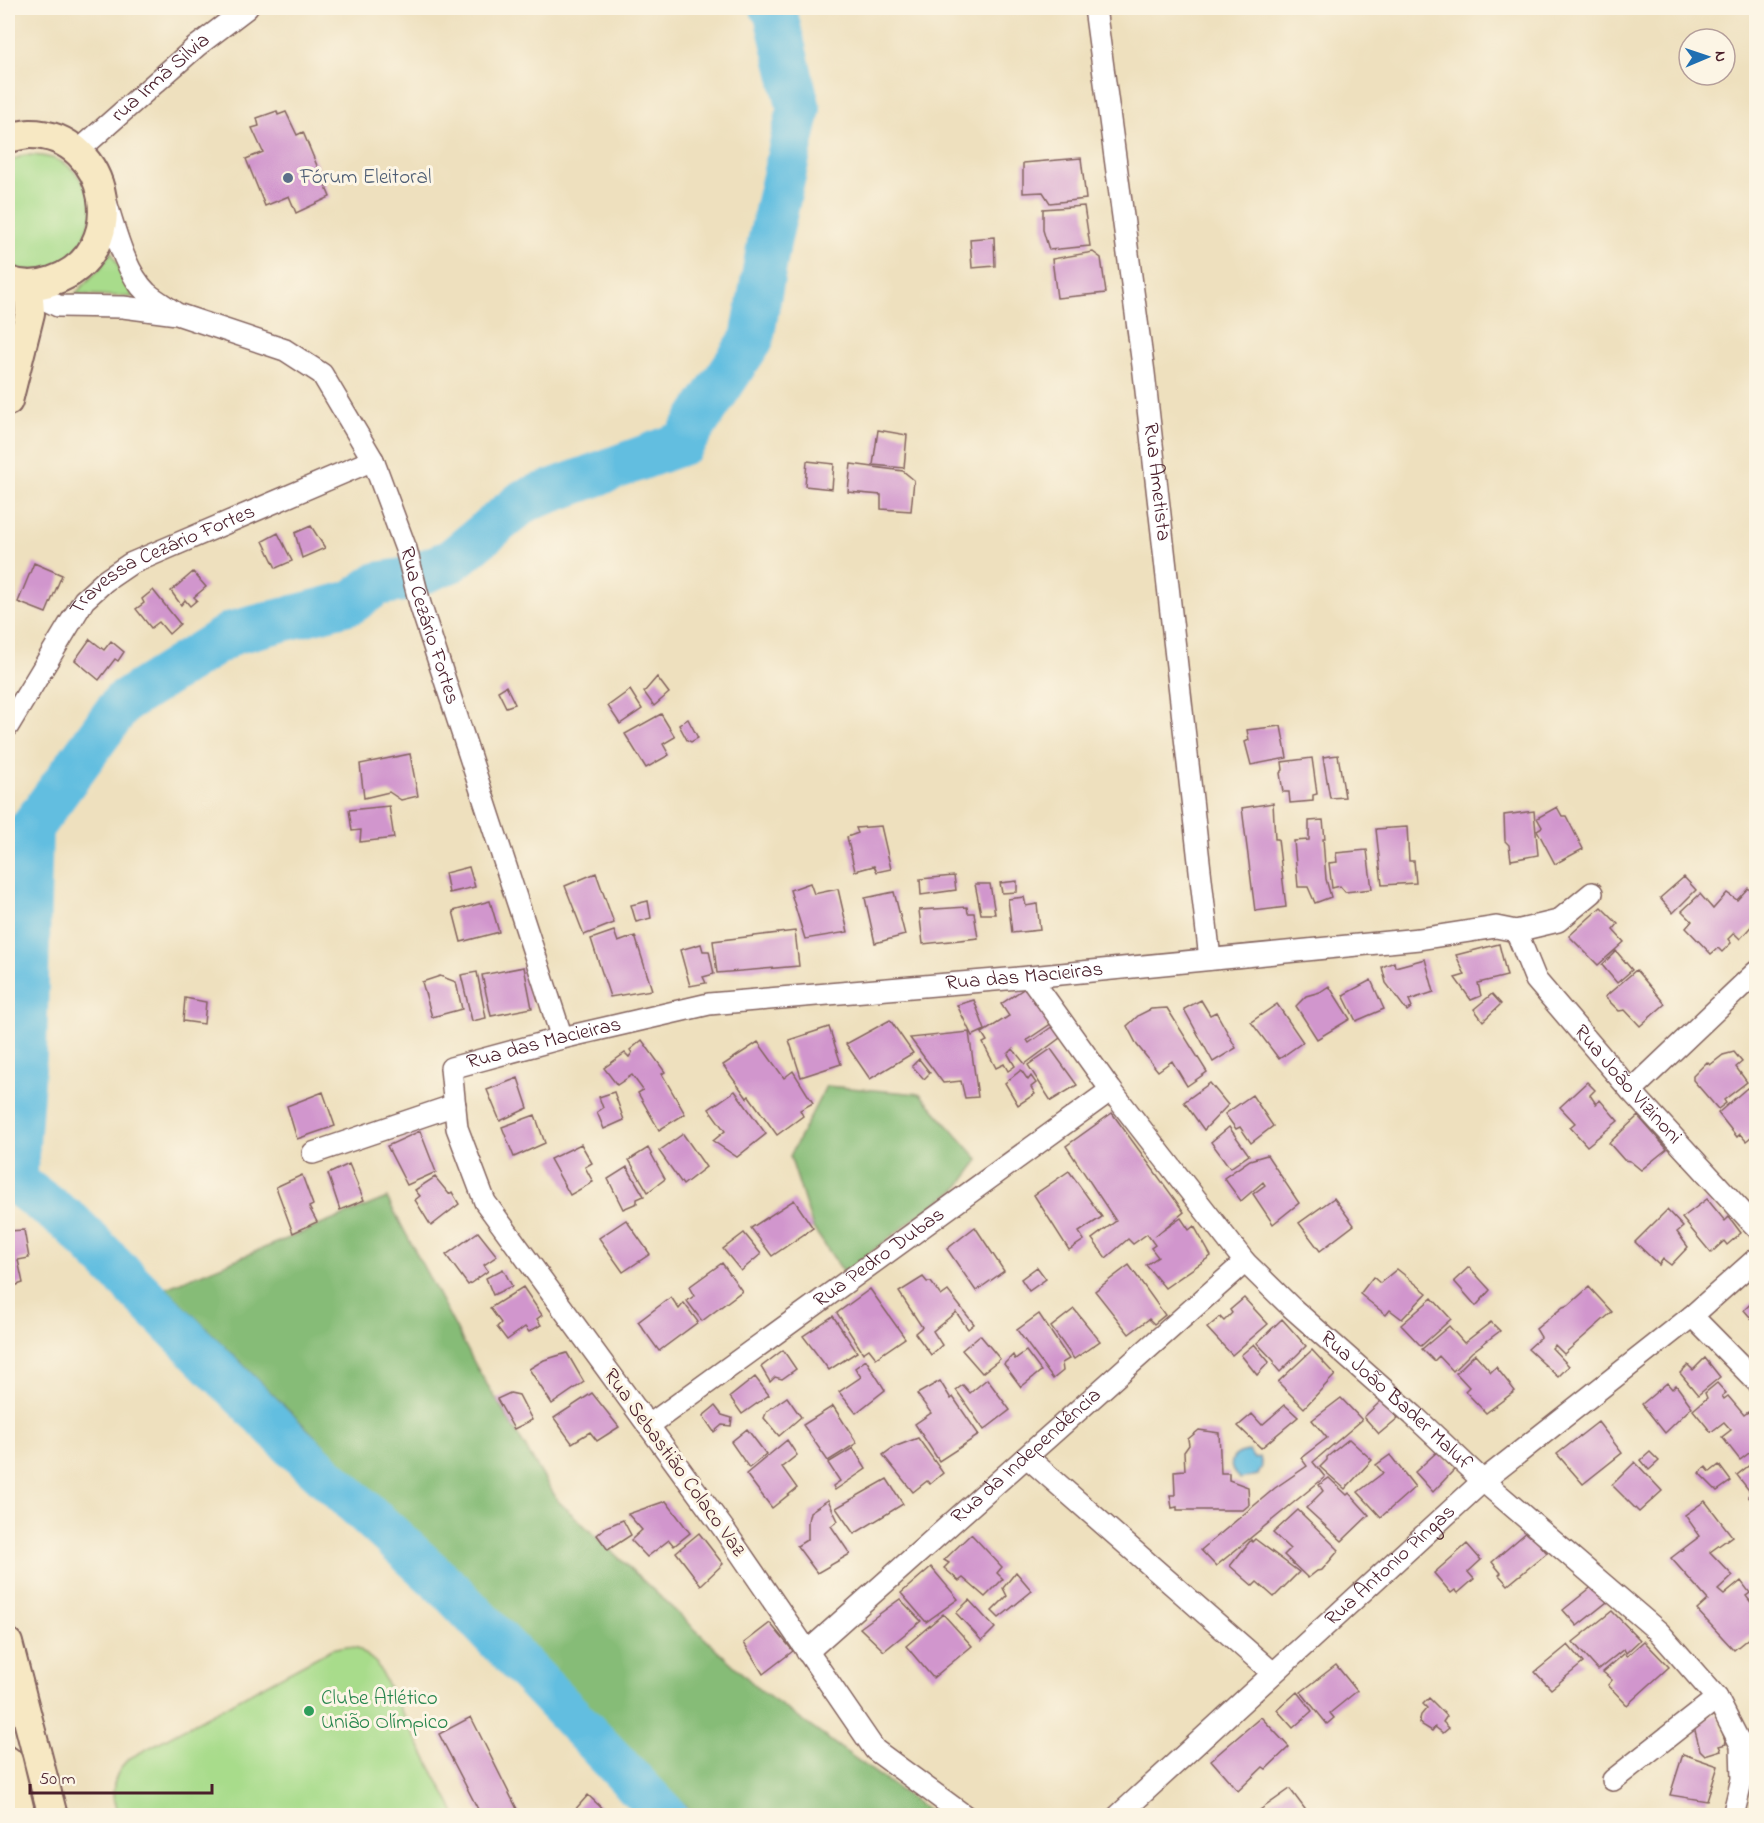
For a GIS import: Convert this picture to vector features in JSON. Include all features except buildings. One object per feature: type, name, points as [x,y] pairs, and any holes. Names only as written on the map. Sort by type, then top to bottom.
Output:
[{"type":"main road","points":[[8,401],[30,314],[23,283],[41,285],[64,277],[84,262],[98,242],[104,219],[100,188],[94,172],[78,152],[56,139],[15,131]]},
{"type":"main road","points":[[8,1643],[53,1815]]},
{"type":"main road","points":[[8,1761],[21,1815]]},
{"type":"street","name":"rua Irmã Silvia","points":[[78,152],[197,46],[247,8]]},
{"type":"street","name":"Rua Ametista","points":[[1095,8],[1144,373],[1210,959]]},
{"type":"street","name":"Rua Cezário Fortes","points":[[100,188],[135,278],[147,292],[177,314]]},
{"type":"street","name":"Rua Cezário Fortes","points":[[23,283],[58,306],[123,307],[177,314],[285,350],[322,374],[373,460],[406,549],[420,604],[562,1038]]},
{"type":"street","name":"Travessa Cezário Fortes","points":[[8,726],[84,600],[105,581],[130,564],[373,460]]},
{"type":"street","name":"Rua das Macieiras","points":[[451,1068],[562,1038],[709,1004],[1030,977],[1419,939],[1496,927],[1516,931],[1558,921],[1592,893]]},
{"type":"street","name":"Rua João Vizinoni","points":[[1516,931],[1536,980],[1631,1091],[1756,1227]]},
{"type":"street","points":[[1631,1091],[1756,972]]},
{"type":"street","name":"Rua João Bader Maluf","points":[[1030,977],[1111,1090],[1245,1262],[1291,1307],[1413,1415],[1483,1481],[1659,1632],[1717,1698],[1741,1745],[1742,1779],[1733,1815]]},
{"type":"street","name":"Rua Sebastião Colaco Vaz","points":[[451,1068],[457,1128],[485,1202],[723,1528],[875,1750],[965,1815]]},
{"type":"street","name":"Rua Pedro Dubas","points":[[648,1426],[1111,1090]]},
{"type":"street","points":[[314,1153],[455,1105]]},
{"type":"street","name":"Rua Antonio Pingas","points":[[1118,1815],[1483,1481],[1692,1316],[1756,1259]]},
{"type":"street","name":"Rua da Independência","points":[[807,1652],[1245,1262]]},
{"type":"street","points":[[1692,1316],[1756,1381]]},
{"type":"street","points":[[1027,1457],[1273,1673]]},
{"type":"street","points":[[1613,1780],[1717,1698]]},
{"type":"green space","points":[[24,155],[52,158],[73,170],[85,186],[93,209],[84,241],[79,250],[63,262],[36,271],[8,264],[8,162]]},
{"type":"green space","points":[[111,251],[133,297],[75,294],[102,266]]},
{"type":"green space","points":[[826,1086],[920,1094],[979,1160],[957,1189],[920,1214],[844,1273],[813,1228],[790,1156]]},
{"type":"green space","points":[[387,1198],[477,1368],[558,1501],[761,1691],[934,1815],[695,1815],[166,1288]]},
{"type":"green space","name":"Clube Atlético União Olímpico","points":[[346,1646],[358,1648],[376,1663],[456,1815],[119,1815],[113,1793],[115,1779],[128,1759],[332,1649]]},
{"type":"water","points":[[1249,1451],[1254,1459],[1260,1457],[1262,1466],[1258,1475],[1240,1479],[1231,1466],[1232,1462],[1237,1455]]},
{"type":"waterway","points":[[666,1816],[450,1590],[292,1445],[71,1223],[15,1182],[25,1054],[31,828],[122,703],[232,633],[352,602],[377,584],[403,580],[451,561],[524,501],[683,443],[752,339],[769,243],[799,109],[775,11],[772,8]]},
{"type":"place","name":"Fórum Eleitoral","points":[[288,178]]},
{"type":"place","name":"Clube Atlético União Olímpico","points":[[309,1711]]}]
